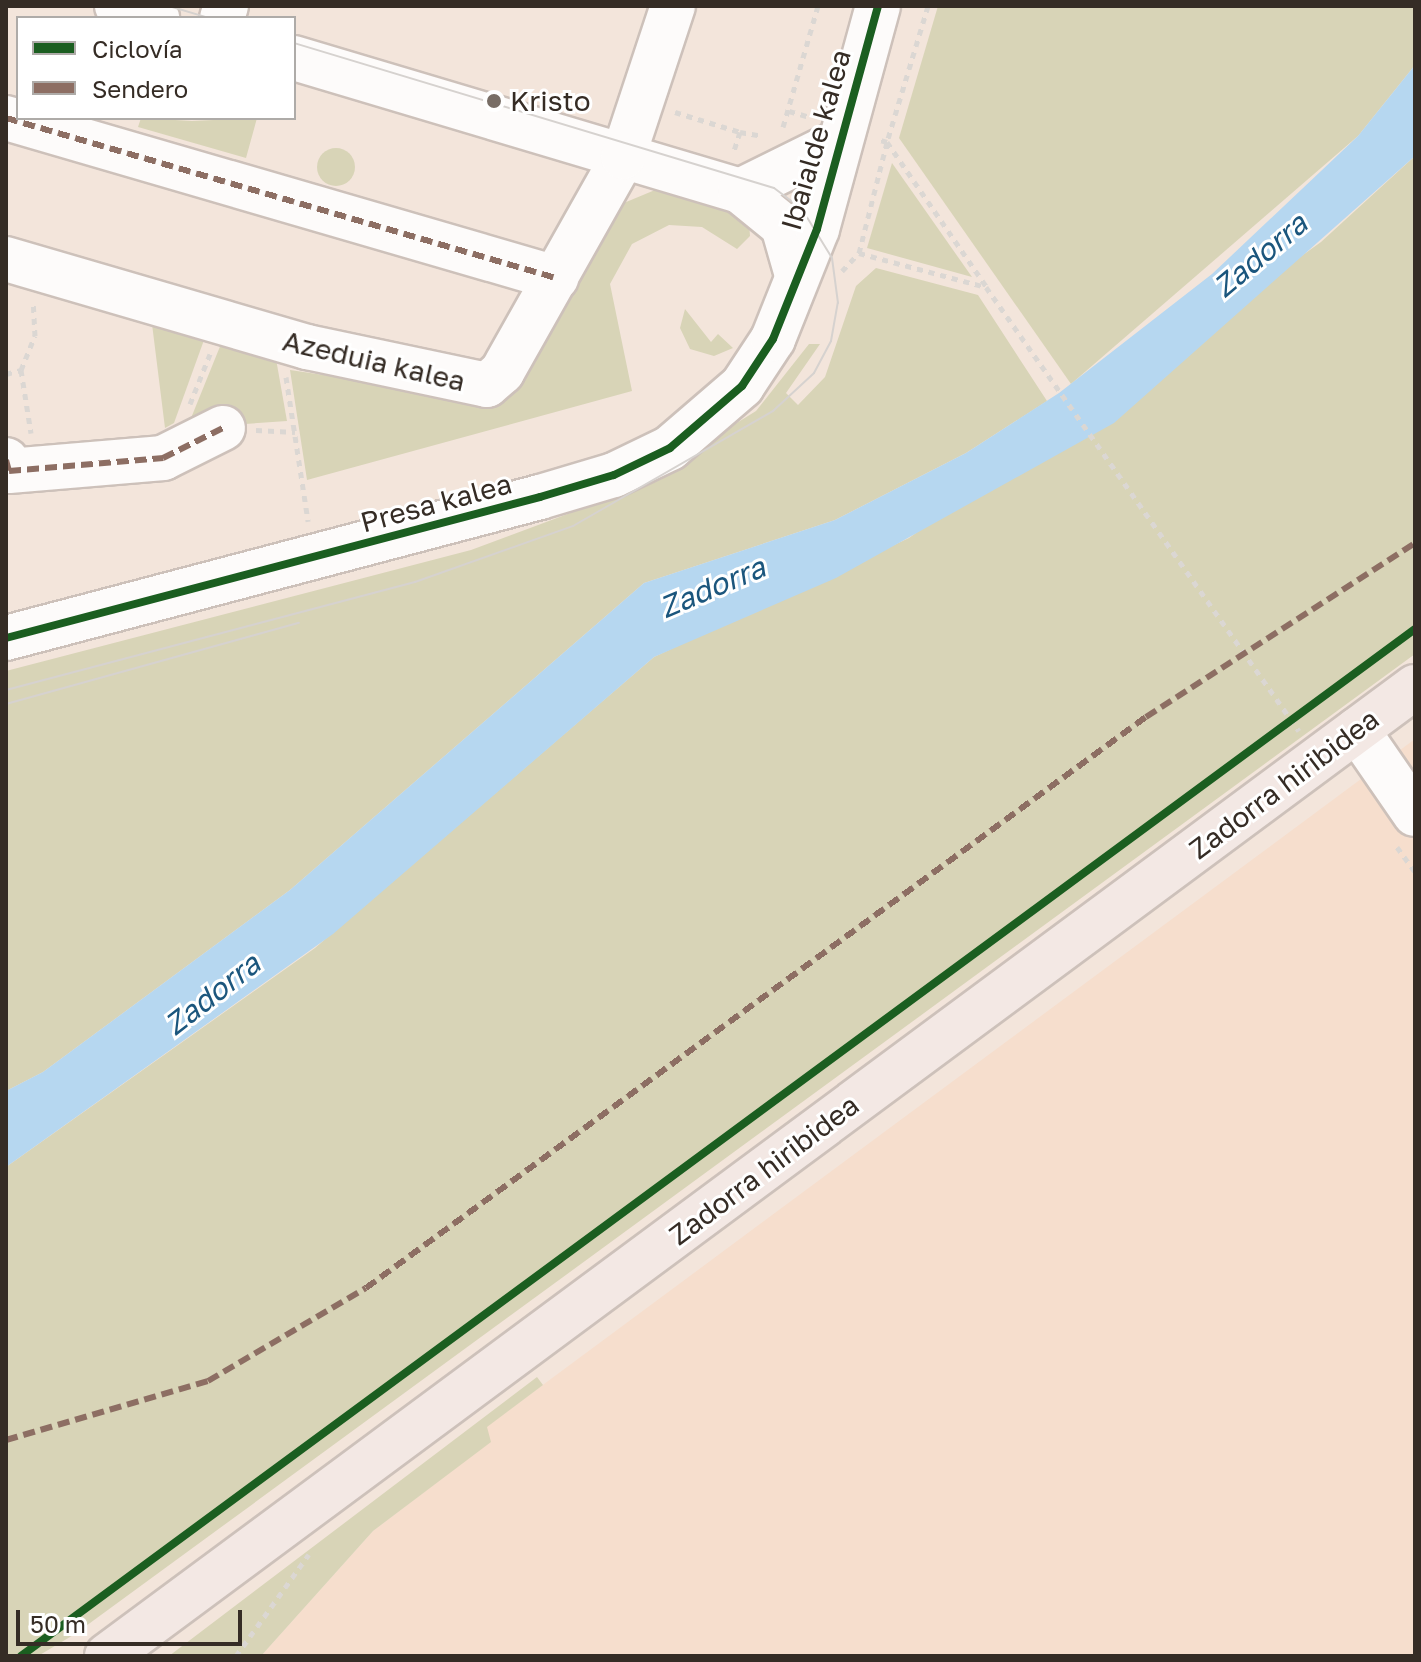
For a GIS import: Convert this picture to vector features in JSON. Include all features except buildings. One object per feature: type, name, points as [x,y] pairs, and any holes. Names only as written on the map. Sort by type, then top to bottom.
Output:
[{"type":"main road","name":"Zadorra hiribidea","points":[[107,1655],[1415,687]]},
{"type":"street","points":[[117,6],[150,16]]},
{"type":"street","name":"Azeduia kalea","points":[[19,276],[472,387],[502,372],[623,157],[673,6]]},
{"type":"street","name":"Ibaialde kalea","points":[[795,280],[878,6]]},
{"type":"street","points":[[296,59],[740,191],[783,226],[795,280]]},
{"type":"street","points":[[6,118],[556,278]]},
{"type":"street","points":[[740,191],[839,142]]},
{"type":"street","name":"Presa kalea","points":[[6,638],[645,463],[742,386],[773,339],[795,280]]},
{"type":"street","points":[[20,454],[9,471],[163,458],[204,423]]},
{"type":"street","points":[[1357,730],[1415,814]]},
{"type":"path","points":[[740,132],[760,137],[784,127],[818,6]]},
{"type":"path","points":[[928,6],[887,142],[1319,759]]},
{"type":"path","points":[[859,253],[986,287]]},
{"type":"path","points":[[19,276],[35,336],[21,370],[20,454]]},
{"type":"path","points":[[204,423],[212,347]]},
{"type":"path","points":[[6,374],[21,370]]},
{"type":"path","points":[[287,380],[302,483]]},
{"type":"path","points":[[1279,729],[1304,711]]},
{"type":"path","points":[[236,1656],[313,1546]]},
{"type":"shaded area","points":[[938,6],[1415,6],[1415,65],[1358,136],[1071,384],[899,138]]},
{"type":"shaded area","points":[[140,120],[256,120],[246,158],[138,127]]},
{"type":"shaded area","points":[[336,148],[350,153],[355,167],[350,181],[336,186],[322,181],[317,167],[322,153]]},
{"type":"shaded area","points":[[1415,156],[1415,654],[75,1634],[38,1656],[6,1656],[6,1167],[315,948],[654,657],[909,538],[1321,242]]},
{"type":"shaded area","points":[[892,163],[972,277],[867,248]]},
{"type":"shaded area","points":[[655,190],[730,207],[749,223],[750,236],[737,249],[702,227],[669,225],[632,244],[610,284],[632,391],[307,480],[290,370],[471,397],[619,205]]},
{"type":"shaded area","points":[[876,268],[978,295],[1047,401],[966,453],[835,520],[644,583],[290,890],[43,1072],[6,1091],[6,671],[471,550],[624,493],[756,411],[809,344],[820,344],[786,393],[798,405],[825,377],[856,286]]},
{"type":"shaded area","points":[[685,309],[711,342],[718,334],[733,348],[714,356],[690,349],[680,328]]},
{"type":"shaded area","points":[[152,324],[204,340],[174,423],[165,428]]},
{"type":"shaded area","points":[[221,344],[276,359],[287,421],[187,428]]},
{"type":"shaded area","points":[[1415,739],[1415,1656],[261,1656],[373,1531],[490,1442],[486,1427]]},
{"type":"shaded area","points":[[537,1377],[543,1385],[487,1427],[491,1442],[373,1531],[261,1656],[169,1656]]},
{"type":"water","name":"Zadorra","points":[[1415,65],[1415,156],[1114,423],[836,578],[654,657],[333,934],[6,1167],[6,1091],[43,1072],[290,890],[644,583],[835,520],[966,453],[1059,393],[1212,274],[1358,136]]},
{"type":"tram line","points":[[169,6],[202,16]]},
{"type":"tram line","points":[[6,690],[415,582],[573,526],[773,411],[814,373],[831,341],[838,303],[832,258],[802,209],[774,188],[296,44]]},
{"type":"tram line","points":[[6,704],[299,623]]},
{"type":"marked path","points":[[6,118],[556,278]]},
{"type":"marked path","points":[[6,460],[9,471],[163,458],[223,428]]},
{"type":"marked path","points":[[6,1440],[208,1381],[366,1288],[1146,717],[1415,543]]},
{"type":"cycle path","points":[[6,638],[540,497],[614,475],[670,448],[742,386],[773,339],[817,229],[878,6]]},
{"type":"cycle path","points":[[21,1656],[1415,629]]},
{"type":"place","name":"Kristo","points":[[494,101]]}]
